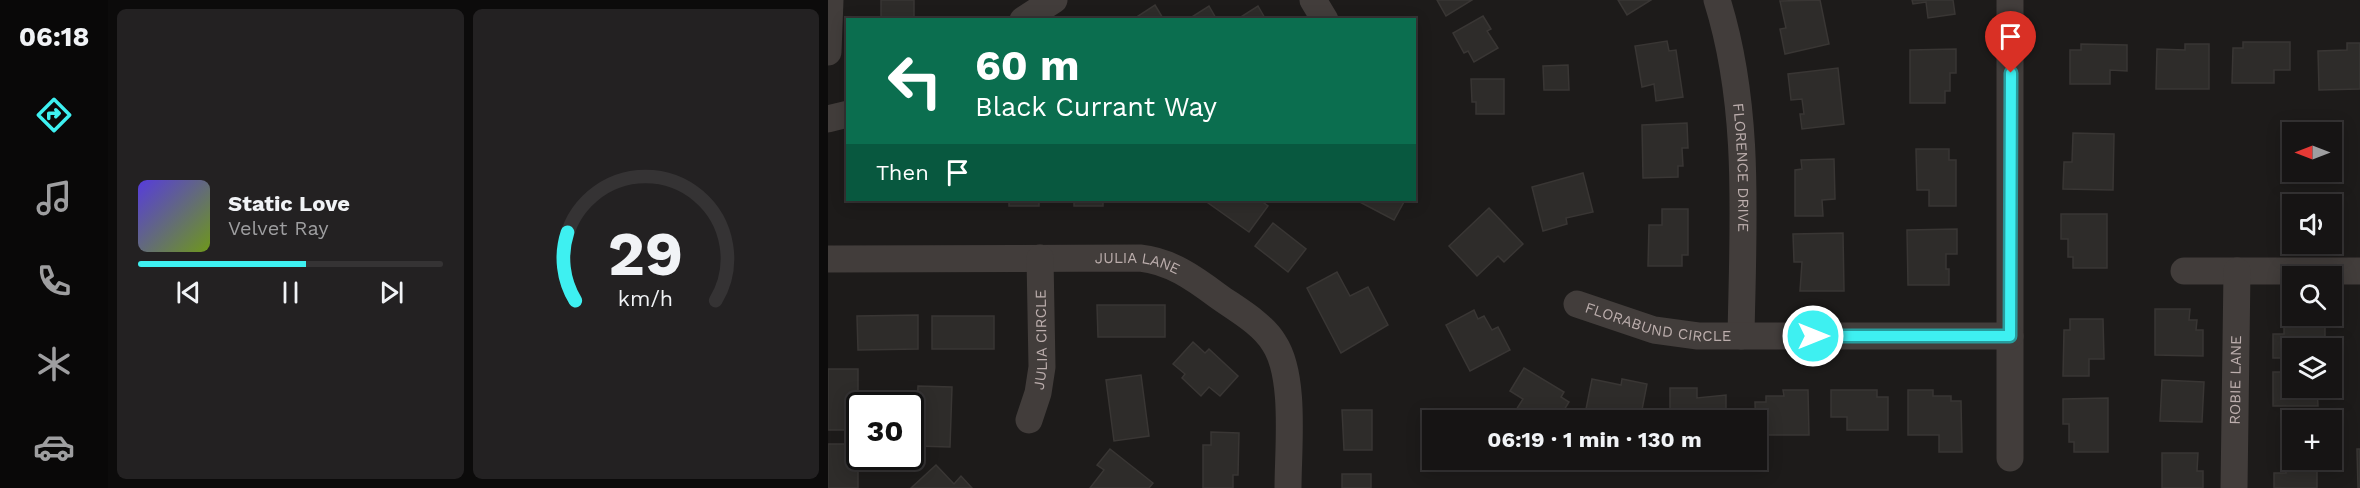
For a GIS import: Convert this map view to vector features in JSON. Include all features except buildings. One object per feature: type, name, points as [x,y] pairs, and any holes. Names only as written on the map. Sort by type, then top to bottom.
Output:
[{"type":"street","points":[[828,52],[830,0]]},
{"type":"street","points":[[1026,18],[1054,0]]},
{"type":"street","points":[[1313,0],[1323,18]]},
{"type":"street","name":"FLORENCE DRIVE","points":[[1717,0],[1728,36],[1739,99],[1742,162],[1741,336]]},
{"type":"street","points":[[2010,0],[2010,458]]},
{"type":"street","points":[[828,118],[846,114]]},
{"type":"street","name":"JULIA CIRCLE","points":[[1029,420],[1038,393],[1042,367],[1040,258]]},
{"type":"street","name":"JULIA LANE","points":[[828,259],[1140,258],[1176,267],[1261,328],[1274,341],[1282,357],[1286,376],[1288,488]]},
{"type":"street","points":[[2184,272],[2360,271]]},
{"type":"street","name":"ROBIE LANE","points":[[2234,488],[2237,272]]},
{"type":"street","name":"FLORABUND CIRCLE","points":[[1577,304],[1654,330],[1698,336],[2010,336]]},
{"type":"route","points":[[1813,336],[2010,336],[2011,73]]}]
